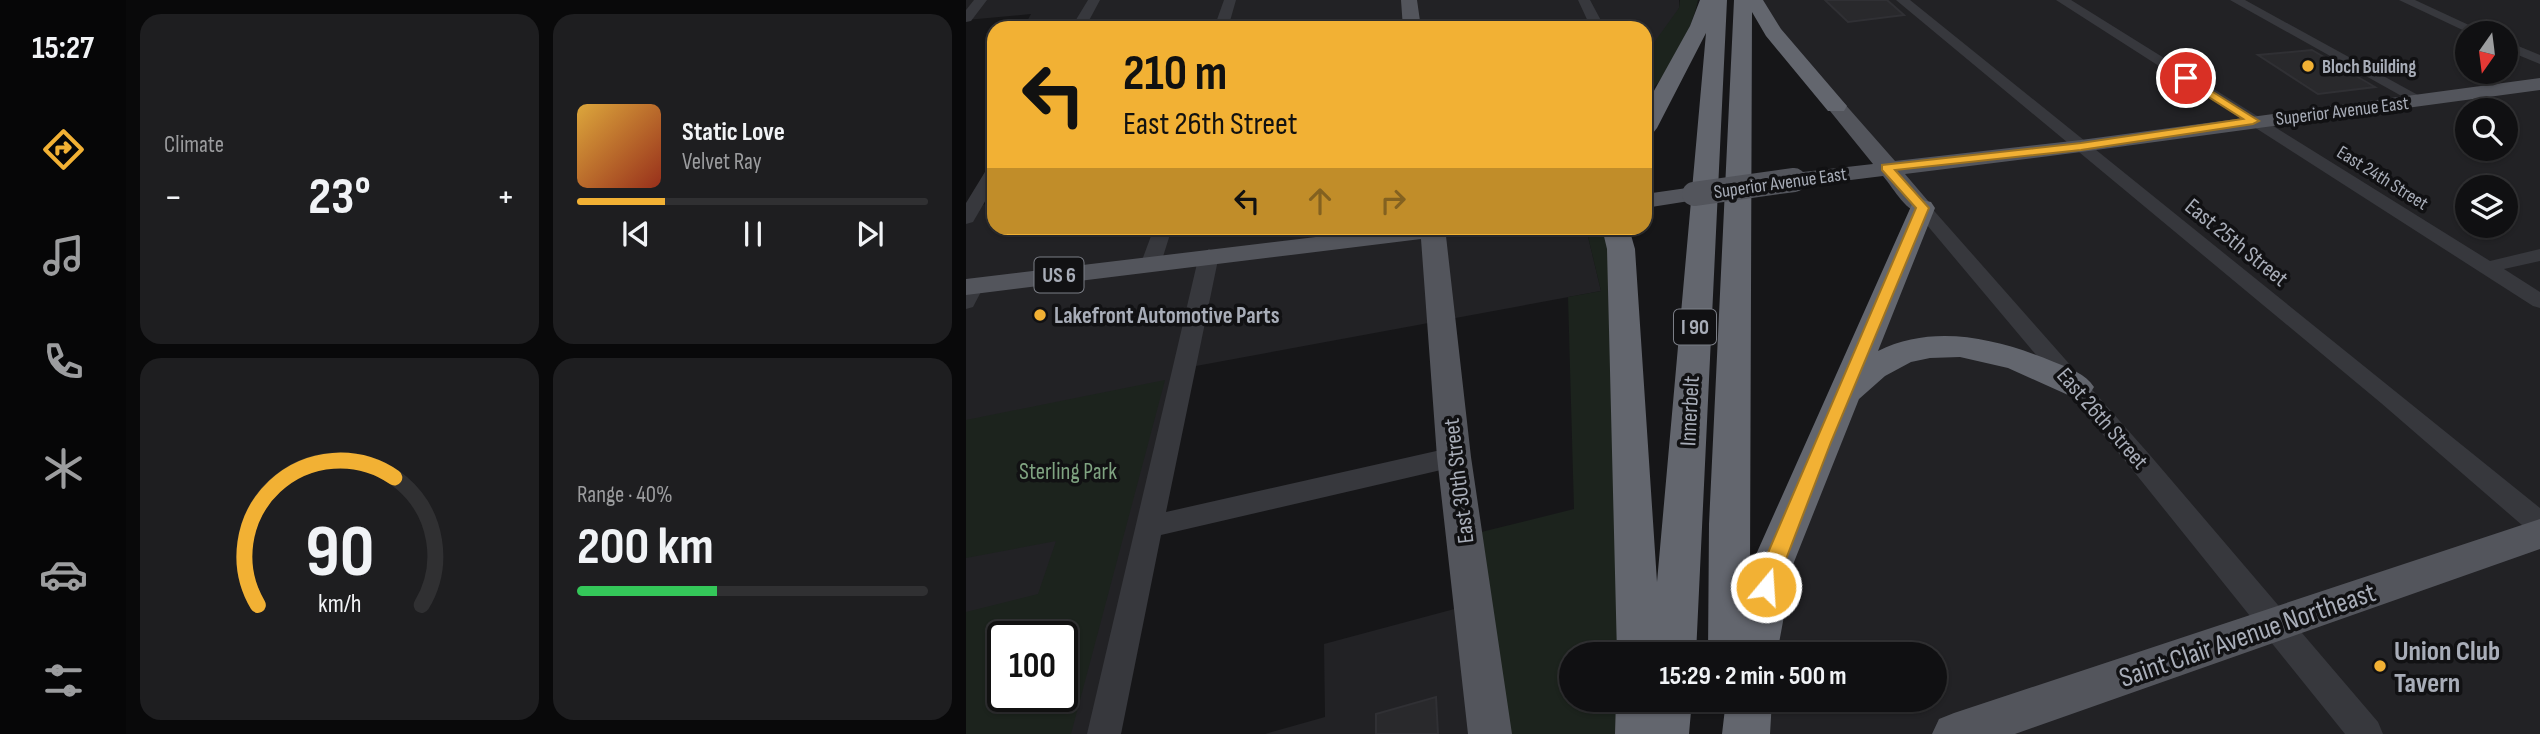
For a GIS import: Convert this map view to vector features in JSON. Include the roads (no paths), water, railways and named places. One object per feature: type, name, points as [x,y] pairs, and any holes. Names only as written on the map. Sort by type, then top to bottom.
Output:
[{"type":"highway","points":[[1652,115],[1700,26],[1709,0]]},
{"type":"highway","name":"Innerbelt","points":[[1674,642],[1718,0]]},
{"type":"highway","name":"Innerbelt","points":[[1731,642],[1730,524],[1743,0]]},
{"type":"highway","points":[[1754,0],[1779,40],[1836,106]]},
{"type":"highway","points":[[1652,98],[1667,87]]},
{"type":"highway","points":[[1757,642],[1773,562],[1922,208]]},
{"type":"highway","points":[[1618,235],[1621,249],[1638,642]]},
{"type":"highway","points":[[1840,399],[1862,374],[1877,364],[1896,355],[1940,346],[1986,349],[2012,356],[2045,369],[2077,387]]},
{"type":"highway","points":[[1639,712],[1639,734]]},
{"type":"highway","points":[[1665,734],[1667,712]]},
{"type":"highway","points":[[1731,712],[1732,734]]},
{"type":"highway","points":[[1746,734],[1748,712]]},
{"type":"main road","points":[[1409,0],[1411,21]]},
{"type":"main road","name":"Superior Avenue East","points":[[1652,200],[1886,167],[2081,146],[2540,84]]},
{"type":"main road","name":"East 26th Street","points":[[1836,106],[1922,208]]},
{"type":"main road","name":"US 6","points":[[969,292],[1209,255],[1379,235]]},
{"type":"main road","name":"East 30th Street","points":[[1438,235],[1454,457],[1490,734]]},
{"type":"main road","name":"Saint Clair Avenue Northeast","points":[[1954,734],[2540,534]]},
{"type":"street","points":[[966,18],[981,0]]},
{"type":"street","points":[[1082,21],[1094,0]]},
{"type":"street","points":[[1223,21],[1230,0]]},
{"type":"street","points":[[1584,0],[1594,21]]},
{"type":"street","name":"East 25th Street","points":[[1902,0],[2389,397],[2540,524]]},
{"type":"street","name":"East 24th Street","points":[[2062,0],[2540,301]]},
{"type":"street","points":[[2236,0],[2419,100]]},
{"type":"street","points":[[2405,0],[2455,22]]},
{"type":"street","points":[[2518,51],[2540,61]]},
{"type":"street","points":[[966,218],[987,183]]},
{"type":"street","name":"East 26th Street","points":[[1922,208],[2077,387],[2365,734]]},
{"type":"street","points":[[1151,264],[1161,235]]},
{"type":"street","points":[[1104,734],[1152,526],[1209,255]]},
{"type":"street","points":[[2488,267],[2540,255]]},
{"type":"street","points":[[1152,526],[1454,457]]},
{"type":"place","name":"Bloch Building","points":[[2308,66]]},
{"type":"place","name":"Lakefront Automotive Parts","points":[[1040,315]]},
{"type":"place","name":"Union Club Tavern","points":[[2380,666]]},
{"type":"park label","name":"Sterling Park","points":[[1068,471]]}]
